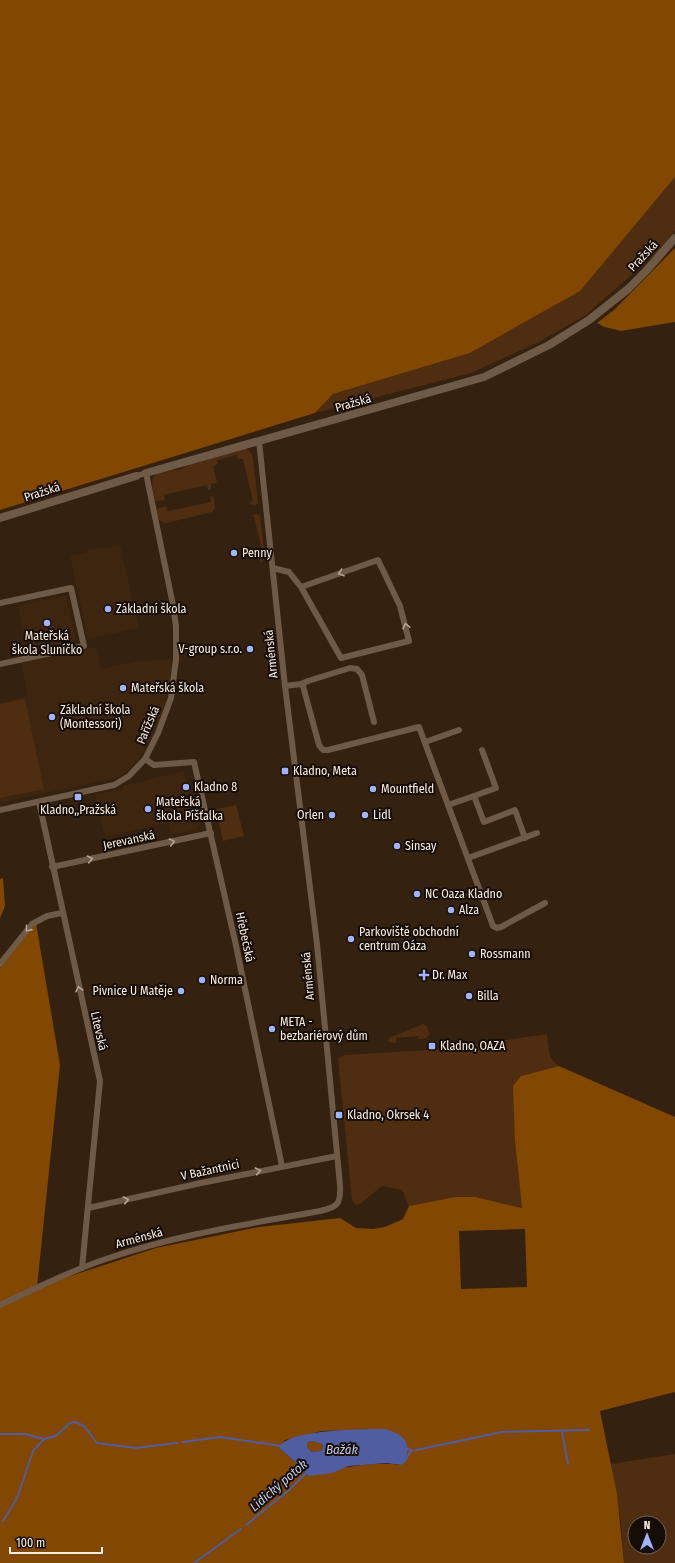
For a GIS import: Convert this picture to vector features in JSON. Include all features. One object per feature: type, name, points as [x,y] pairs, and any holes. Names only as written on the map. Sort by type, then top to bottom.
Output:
[{"type":"street","name":"Pražská","points":[[0,518],[146,473],[258,441],[325,424],[484,377],[549,345],[589,320],[628,289],[675,238]]},
{"type":"street","name":"Arménská","points":[[0,1306],[82,1268],[149,1246],[222,1228],[320,1211],[334,1207],[338,1203],[340,1195],[337,1156],[316,944],[285,686],[258,441]]},
{"type":"street","name":"Pařížská","points":[[0,810],[114,785],[129,776],[145,759],[158,733],[171,698],[176,659],[176,626],[146,473]]},
{"type":"street","points":[[273,568],[289,572],[301,587],[341,658],[409,641],[400,606],[378,560],[301,587]]},
{"type":"street","points":[[0,603],[71,588],[84,646],[0,664]]},
{"type":"street","points":[[285,686],[301,684],[350,668],[357,669],[362,676],[374,722]]},
{"type":"street","points":[[301,684],[319,745],[323,750],[419,727],[493,926],[497,928],[501,927],[545,903]]},
{"type":"street","points":[[425,742],[459,730]]},
{"type":"street","points":[[448,806],[496,788],[482,750]]},
{"type":"street","name":"Hřebečská","points":[[145,759],[154,766],[194,762],[211,834],[282,1166]]},
{"type":"street","points":[[474,796],[484,822],[515,810],[525,838]]},
{"type":"street","name":"Litevská","points":[[38,802],[100,1081],[82,1268]]},
{"type":"street","points":[[468,858],[537,833]]},
{"type":"street","name":"Jerevanská","points":[[52,867],[211,834]]},
{"type":"street","points":[[0,964],[32,924],[47,916],[62,913]]},
{"type":"street","name":"V Bažantnici","points":[[88,1208],[282,1166],[337,1156]]},
{"type":"shaded area","points":[[0,0],[675,0],[675,177],[580,291],[470,353],[333,394],[315,413],[0,510]]},
{"type":"shaded area","points":[[675,177],[675,231],[663,247],[586,315],[539,342],[471,373],[315,413],[333,394],[470,353],[579,291]]},
{"type":"shaded area","points":[[675,248],[675,322],[621,331],[605,327],[597,323],[614,310]]},
{"type":"shaded area","points":[[246,448],[251,453],[253,458],[257,504],[253,505],[249,503],[253,501],[243,459],[238,459],[237,455],[217,460],[218,464],[213,466],[217,483],[211,484],[211,490],[208,490],[207,485],[164,495],[165,500],[155,501],[152,481],[155,475],[160,471],[178,470],[201,460]]},
{"type":"shaded area","points":[[212,496],[214,498],[215,508],[212,512],[167,523],[162,522],[159,519],[157,509],[166,506],[168,511],[211,502],[210,497]]},
{"type":"shaded area","points":[[256,514],[260,516],[265,558],[262,562],[259,560],[264,559],[254,516],[250,517]]},
{"type":"shaded area","name":"Základní škola","points":[[120,545],[139,628],[88,639],[70,556],[101,547],[101,549]]},
{"type":"shaded area","name":"Mateřská škola Sluníčko","points":[[66,595],[76,640],[28,651],[18,606]]},
{"type":"shaded area","points":[[96,647],[101,669],[142,660],[143,662],[158,659],[158,661],[172,658],[170,684],[163,712],[140,758],[135,765],[120,777],[0,803],[0,703],[28,696],[21,663]]},
{"type":"shaded area","points":[[25,699],[44,789],[0,798],[0,704]]},
{"type":"shaded area","name":"Mateřská škola Píšťalka","points":[[184,771],[189,793],[194,793],[201,824],[196,830],[171,835],[168,823],[105,837],[95,794],[123,789],[122,786]]},
{"type":"shaded area","points":[[236,805],[244,836],[223,841],[216,809]]},
{"type":"shaded area","points":[[3,878],[5,906],[0,918],[0,879]]},
{"type":"shaded area","points":[[36,923],[60,1065],[37,1287],[156,1248],[259,1227],[340,1218],[356,1228],[373,1229],[385,1227],[403,1219],[409,1206],[455,1197],[476,1197],[522,1208],[515,1142],[513,1086],[521,1076],[559,1066],[675,1117],[675,1392],[600,1411],[617,1494],[624,1563],[0,1563],[0,968]],"holes":[[[525,1229],[527,1287],[461,1289],[459,1231]],[[384,1429],[402,1465],[366,1465],[343,1468],[308,1476],[279,1448],[285,1440],[322,1431]]]},
{"type":"shaded area","points":[[423,1024],[427,1026],[430,1034],[426,1038],[419,1039],[419,1036],[396,1038],[396,1043],[388,1042],[389,1038]]},
{"type":"shaded area","points":[[547,1034],[550,1056],[559,1066],[521,1076],[515,1142],[522,1208],[476,1197],[455,1197],[409,1206],[402,1190],[382,1186],[360,1204],[356,1205],[352,1200],[338,1059],[344,1055],[445,1049]]},
{"type":"shaded area","points":[[311,1441],[322,1444],[323,1448],[320,1451],[311,1452],[307,1446],[307,1443]]},
{"type":"shaded area","points":[[675,1454],[675,1563],[624,1563],[621,1523],[611,1464]]},
{"type":"water","name":"Bažák","points":[[384,1429],[393,1431],[401,1436],[407,1443],[408,1448],[406,1458],[402,1465],[386,1463],[349,1466],[332,1473],[308,1476],[279,1448],[284,1442],[295,1437],[310,1434],[327,1431]],"holes":[[[311,1441],[322,1444],[323,1448],[320,1451],[311,1452],[307,1446],[307,1443]]]},
{"type":"waterway","points":[[0,1434],[25,1434],[44,1439],[56,1436],[70,1423],[75,1422],[84,1426],[97,1443],[136,1448],[177,1443]]},
{"type":"waterway","name":"Lidický potok","points":[[416,1450],[502,1432],[589,1430]]},
{"type":"waterway","points":[[562,1432],[568,1464]]},
{"type":"waterway","points":[[183,1442],[220,1437],[281,1446]]},
{"type":"waterway","points":[[3,1521],[17,1498],[33,1451],[44,1439]]},
{"type":"waterway","name":"Lidický potok","points":[[406,1448],[413,1451]]},
{"type":"waterway","points":[[404,1462],[411,1451]]},
{"type":"waterway","name":"Lidický potok","points":[[246,1525],[289,1490],[307,1472]]},
{"type":"waterway","name":"Lidický potok","points":[[194,1563],[241,1529]]},
{"type":"place","name":"Penny","points":[[234,553]]},
{"type":"place","name":"Základní škola","points":[[108,609]]},
{"type":"place","name":"Mateřská škola Sluníčko","points":[[47,623]]},
{"type":"place","name":"V-group s.r.o.","points":[[250,649]]},
{"type":"place","name":"Mateřská škola","points":[[123,688]]},
{"type":"place","name":"Základní škola (Montessori)","points":[[52,717]]},
{"type":"place","name":"Kladno, Meta","points":[[285,771]]},
{"type":"place","name":"Kladno 8","points":[[186,787]]},
{"type":"place","name":"Mountfield","points":[[373,789]]},
{"type":"place","name":"Kladno,,Pražská","points":[[78,797]]},
{"type":"place","name":"Mateřská škola Píšťalka","points":[[148,809]]},
{"type":"place","name":"Orlen","points":[[332,815]]},
{"type":"place","name":"Lidl","points":[[365,815]]},
{"type":"place","name":"Sinsay","points":[[397,846]]},
{"type":"place","name":"NC Oaza Kladno","points":[[417,894]]},
{"type":"place","name":"Alza","points":[[451,910]]},
{"type":"place","name":"Parkoviště obchodní centrum Oáza","points":[[351,939]]},
{"type":"place","name":"Rossmann","points":[[472,954]]},
{"type":"place","name":"Dr. Max","points":[[424,975]]},
{"type":"place","name":"Norma","points":[[202,980]]},
{"type":"place","name":"Pivnice U Matěje","points":[[181,991]]},
{"type":"place","name":"Billa","points":[[469,996]]},
{"type":"place","name":"META - bezbariérový dům","points":[[272,1029]]},
{"type":"place","name":"Kladno, OAZA","points":[[432,1046]]},
{"type":"place","name":"Kladno, Okrsek 4","points":[[339,1115]]}]
